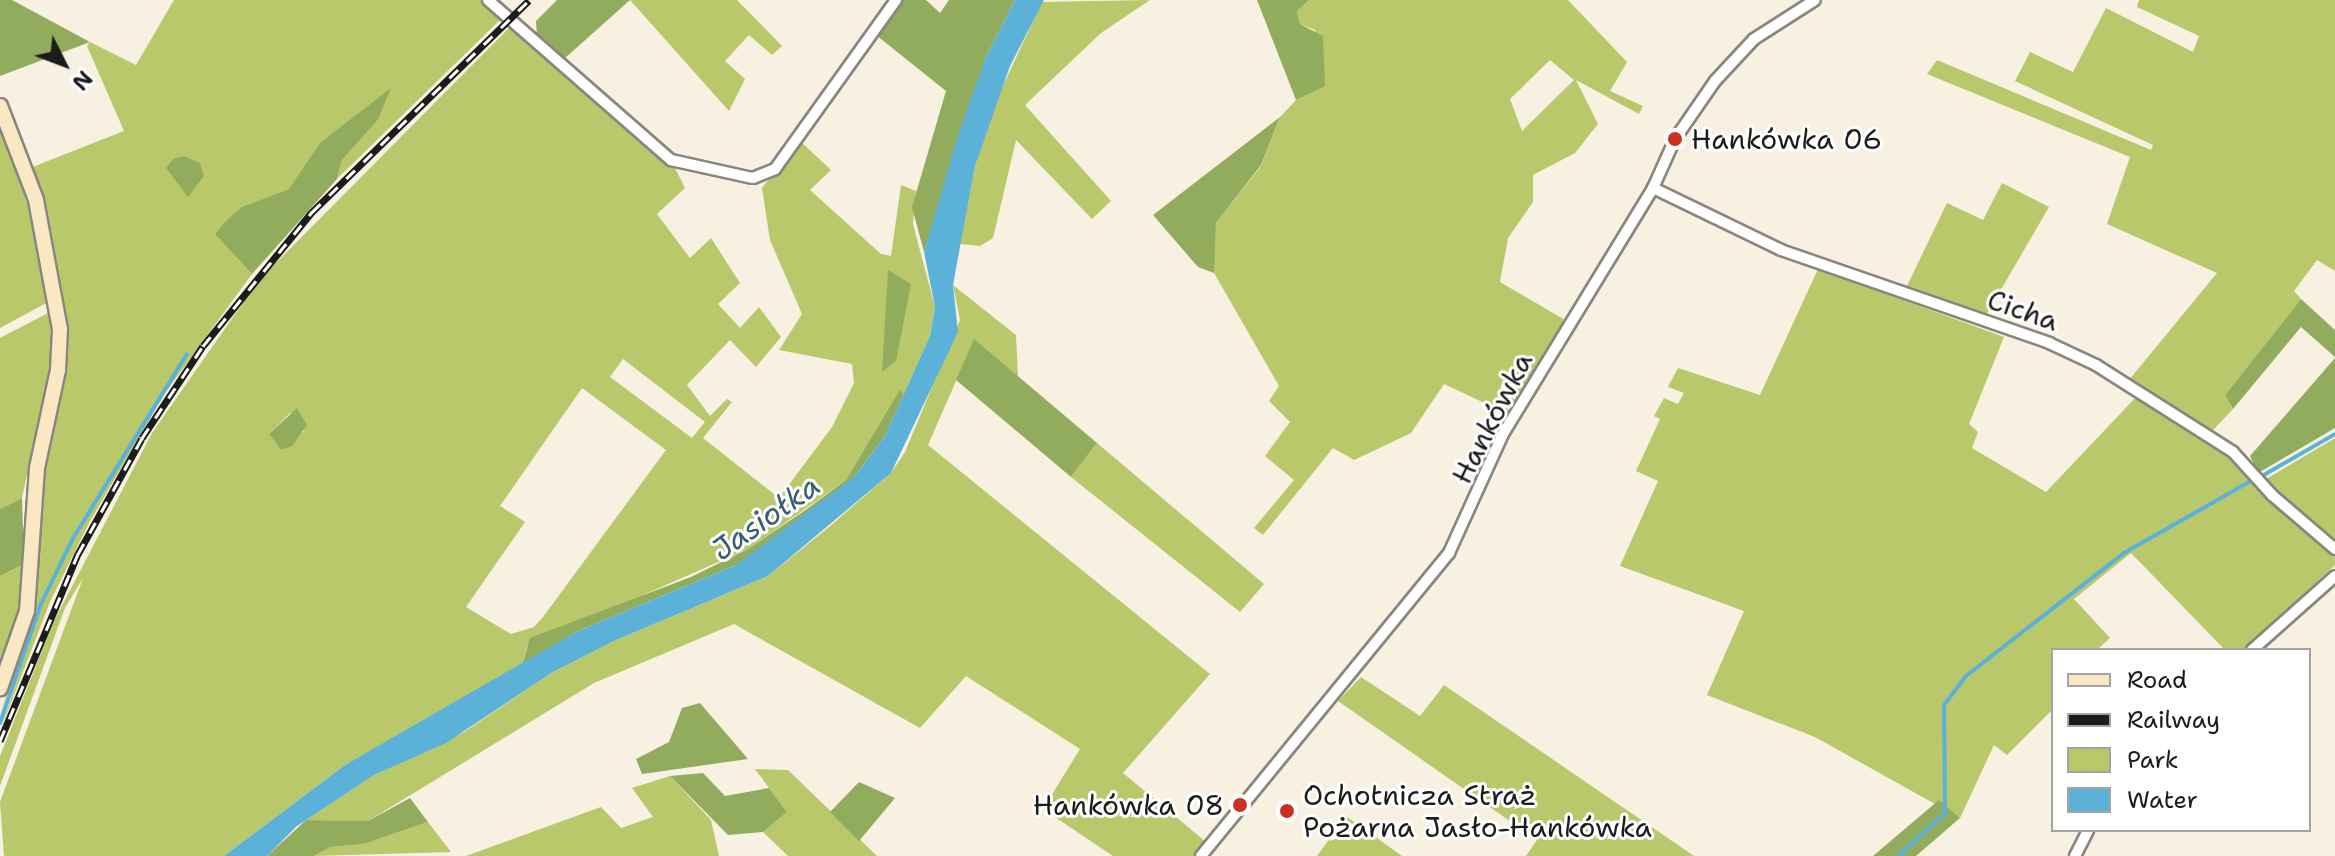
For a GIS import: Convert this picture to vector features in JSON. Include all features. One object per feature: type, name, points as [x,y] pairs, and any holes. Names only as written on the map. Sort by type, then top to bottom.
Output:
[{"type":"street","points":[[488,0],[671,160],[753,178],[775,169],[896,0]]},
{"type":"street","name":"Hankówka","points":[[1201,856],[1449,553],[1503,434],[1653,188],[1675,139],[1732,61],[1754,39],[1815,0]]},
{"type":"street","points":[[0,106],[39,211],[60,329],[58,370],[37,468],[27,611],[0,688]]},
{"type":"street","name":"Cicha","points":[[1653,188],[1781,250],[2049,343],[2096,365],[2233,452],[2272,495],[2335,549]]},
{"type":"street","points":[[2254,648],[2335,576]]},
{"type":"street","points":[[2075,856],[2087,832]]},
{"type":"green space","points":[[0,0],[12,0],[90,42],[0,76]]},
{"type":"green space","points":[[174,0],[481,0],[501,19],[337,179],[342,160],[378,120],[390,89],[289,189],[241,207],[216,234],[252,274],[165,393],[89,523],[50,602],[0,731],[43,603],[72,541],[188,355],[76,529],[38,607],[0,715],[34,606],[41,486],[67,355],[54,247],[30,168],[124,131],[87,46],[90,42],[136,65]]},
{"type":"green space","points":[[557,0],[630,0],[564,59],[537,37],[536,21]]},
{"type":"green space","points":[[630,0],[737,0],[782,46],[772,55],[749,35],[725,61],[745,79],[729,111]]},
{"type":"green space","points":[[900,0],[926,0],[940,13],[949,0],[1015,0],[986,57],[924,252],[912,207],[946,91],[876,35]]},
{"type":"green space","points":[[1150,0],[1101,33],[1025,105],[1111,201],[1092,219],[1016,140],[993,238],[980,246],[960,244],[975,166],[995,103],[1042,2]]},
{"type":"green space","points":[[1257,0],[1309,0],[1297,11],[1300,24],[1323,36],[1325,86],[1296,100]]},
{"type":"green space","points":[[1309,0],[1568,0],[1627,62],[1610,91],[1643,106],[1639,114],[1576,80],[1598,124],[1575,153],[1533,175],[1533,202],[1508,238],[1500,282],[1565,320],[1510,415],[1444,384],[1411,433],[1354,460],[1333,448],[1263,535],[1254,528],[1294,480],[1265,456],[1290,422],[1269,401],[1279,386],[1214,273],[1214,241],[1216,223],[1261,166],[1280,117],[1296,100],[1325,85],[1315,30],[1300,24],[1297,11]],"holes":[[[1550,60],[1574,80],[1522,131],[1510,99]]]},
{"type":"green space","points":[[2139,0],[2335,0],[2335,271],[2317,260],[2294,291],[2301,299],[2225,395],[2233,409],[2212,431],[2129,380],[2217,273],[2107,224],[2130,157],[1927,74],[1937,60],[2151,150],[2153,145],[2015,81],[2030,52],[2073,72],[2106,8],[2193,52],[2199,36],[2137,7]]},
{"type":"green space","points":[[509,28],[632,136],[673,164],[685,188],[657,214],[690,258],[711,238],[740,283],[718,304],[740,328],[759,307],[781,337],[756,367],[730,340],[687,385],[710,416],[727,399],[732,402],[703,438],[779,498],[832,427],[854,383],[852,364],[779,350],[802,314],[770,240],[762,188],[799,140],[831,170],[810,190],[881,254],[891,256],[901,185],[916,191],[913,224],[935,307],[930,336],[904,394],[901,391],[846,480],[748,549],[527,646],[522,665],[345,765],[224,856],[4,856],[0,802],[83,578],[65,608],[0,786],[0,756],[53,623],[152,433],[259,280]],"holes":[[[623,359],[705,422],[692,438],[610,377]],[[582,388],[666,450],[543,617],[534,627],[511,634],[466,607],[525,522],[500,506]],[[290,413],[304,431],[281,450],[269,434]]]},
{"type":"green space","points":[[391,88],[378,120],[342,160],[337,179],[252,274],[215,234],[241,207],[289,189],[320,143]]},
{"type":"green space","points":[[1280,117],[1261,165],[1216,223],[1214,273],[1198,267],[1153,215]]},
{"type":"green space","points":[[0,128],[37,232],[50,301],[0,328]]},
{"type":"green space","points":[[184,156],[200,163],[204,176],[188,197],[166,168],[173,159]]},
{"type":"green space","points":[[2002,183],[2049,207],[1985,317],[1905,290],[1947,203],[1983,220]]},
{"type":"green space","points":[[1818,269],[2004,337],[1969,424],[1978,432],[1972,448],[2046,492],[2139,394],[2229,457],[2335,556],[2335,565],[2245,648],[2223,648],[2131,553],[2074,599],[2110,638],[2099,648],[2051,648],[2051,711],[2007,755],[1994,745],[1960,818],[1939,801],[1935,804],[1815,737],[1707,695],[1744,611],[1620,566],[1658,481],[1636,471],[1660,419],[1654,416],[1664,398],[1678,404],[1684,393],[1668,387],[1678,368],[1760,395]]},
{"type":"green space","points":[[888,270],[911,284],[896,361],[882,372]]},
{"type":"green space","points":[[953,285],[1016,335],[1018,377],[974,340],[928,445],[1210,674],[1123,773],[1206,842],[1194,856],[1113,856],[1043,809],[1080,749],[966,676],[920,728],[734,624],[594,683],[368,821],[306,820],[374,775],[464,732],[553,672],[616,640],[768,576],[829,527],[891,473],[905,452],[960,320]]},
{"type":"green space","points":[[2301,299],[2335,330],[2335,357],[2301,327],[2233,409],[2225,395]]},
{"type":"green space","points":[[50,312],[51,361],[22,498],[0,509],[0,338]]},
{"type":"green space","points":[[974,339],[1097,443],[1071,477],[956,380]]},
{"type":"green space","points":[[2335,358],[2335,428],[2258,473],[2250,456]]},
{"type":"green space","points":[[900,390],[904,394],[885,436],[855,476],[796,525],[736,565],[576,632],[522,665],[530,638],[691,577],[748,549],[804,511],[846,480]]},
{"type":"green space","points":[[297,408],[307,425],[292,446],[281,450],[269,434]]},
{"type":"green space","points":[[2335,438],[2335,546],[2263,481]]},
{"type":"green space","points":[[1097,443],[1264,584],[1240,612],[1071,477]]},
{"type":"green space","points":[[22,498],[24,564],[0,576],[0,509]]},
{"type":"green space","points":[[24,564],[16,627],[0,661],[0,576]]},
{"type":"green space","points":[[1361,677],[1420,716],[1444,685],[1694,856],[1526,856],[1537,840],[1338,701]]},
{"type":"green space","points":[[700,703],[748,759],[642,774],[636,759],[669,742],[682,708]]},
{"type":"green space","points":[[755,769],[788,770],[877,856],[788,856],[763,832],[787,812]]},
{"type":"green space","points":[[703,773],[725,796],[769,788],[787,812],[763,832],[728,835],[670,776]]},
{"type":"green space","points":[[670,776],[711,820],[719,856],[466,856],[601,807],[621,828],[653,817],[632,788]]},
{"type":"green space","points":[[859,782],[895,798],[859,841],[830,812]]},
{"type":"green space","points":[[410,798],[428,822],[364,844],[331,847],[314,856],[267,856],[306,820],[368,821]]},
{"type":"green space","points":[[1939,800],[1960,818],[1916,856],[1873,856]]},
{"type":"green space","points":[[1346,816],[1402,856],[1317,856]]},
{"type":"green space","points":[[428,822],[451,852],[314,856],[331,847],[364,844]]},
{"type":"water","points":[[1015,0],[1044,0],[1010,66],[975,166],[953,285],[958,332],[891,473],[768,576],[616,640],[553,672],[446,743],[374,775],[297,826],[267,856],[224,856],[345,765],[576,632],[736,565],[855,476],[885,436],[930,336],[935,307],[924,252],[958,135],[986,57]]},
{"type":"waterway","points":[[0,723],[41,604],[73,538],[187,354]]},
{"type":"waterway","points":[[2262,476],[2335,434]]},
{"type":"waterway","points":[[1898,856],[1945,813],[1944,705],[1966,676],[2124,553],[2251,481]]},
{"type":"railway","points":[[0,741],[78,554],[142,438],[203,346],[312,212],[529,0]]},
{"type":"place","name":"Hankówka 06","points":[[1675,139]]},
{"type":"place","name":"Hankówka 08","points":[[1240,805]]},
{"type":"place","name":"Ochotnicza Straż Pożarna Jasło-Hankówka","points":[[1287,811]]},
{"type":"water label","name":"Jasiołka","points":[[766,518]]}]
